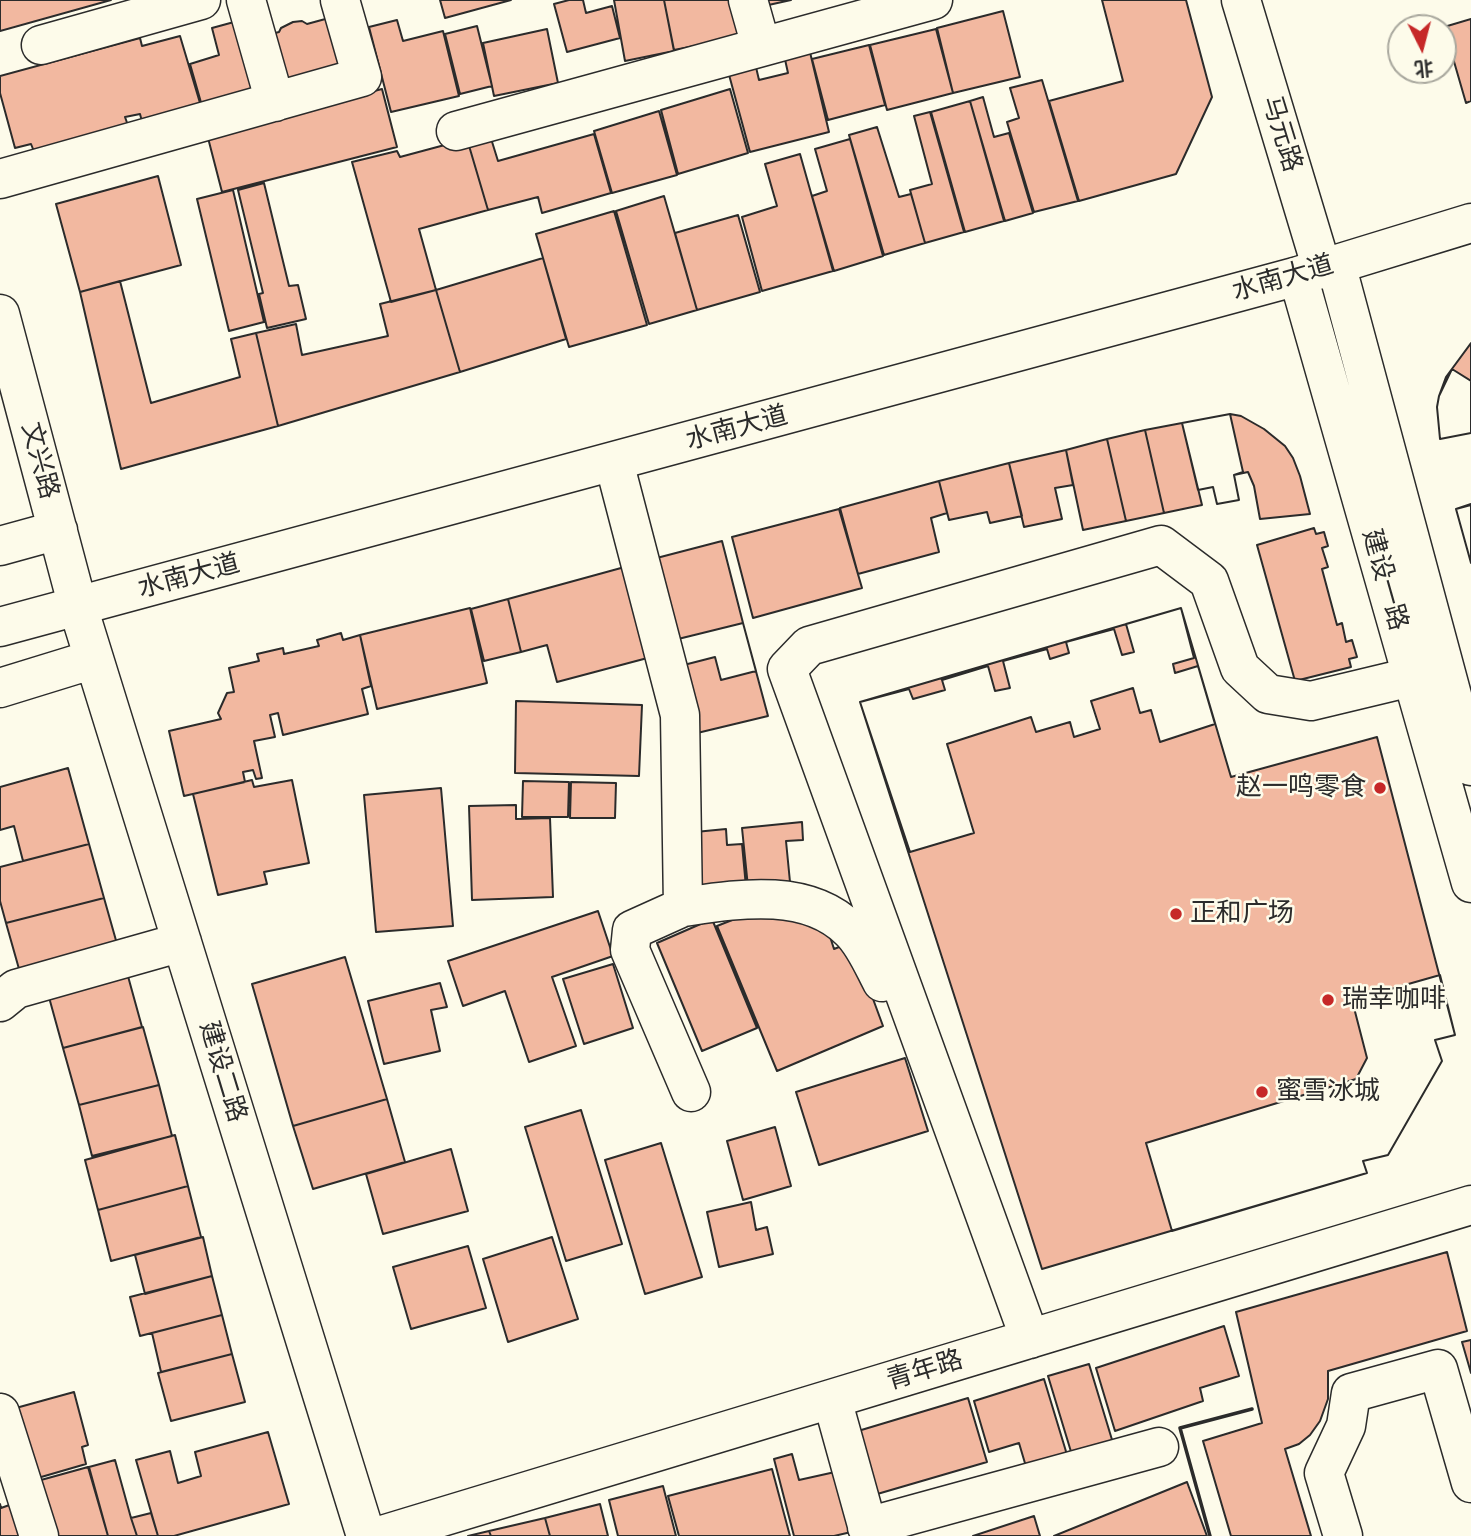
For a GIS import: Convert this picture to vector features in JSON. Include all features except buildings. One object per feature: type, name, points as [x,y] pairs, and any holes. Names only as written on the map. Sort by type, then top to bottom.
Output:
[{"type":"street","points":[[41,45],[201,0]]},
{"type":"street","points":[[246,0],[275,102]]},
{"type":"street","points":[[0,179],[362,77],[340,0]]},
{"type":"street","points":[[748,0],[761,46]]},
{"type":"street","points":[[456,131],[933,0]]},
{"type":"street","name":"马元路","points":[[1241,0],[1319,270]]},
{"type":"street","name":"水南大道","points":[[0,627],[1319,270],[1471,223]]},
{"type":"street","points":[[1319,270],[1471,766]]},
{"type":"street","name":"建设一路","points":[[1319,270],[1411,677],[1471,883]]},
{"type":"street","name":"文兴路","points":[[0,314],[78,607]]},
{"type":"street","points":[[614,462],[680,715],[683,907]]},
{"type":"street","points":[[0,546],[58,530]]},
{"type":"street","points":[[1030,1339],[787,669],[809,646],[1161,545],[1209,581],[1240,668],[1268,694],[1311,701],[1411,677]]},
{"type":"street","name":"建设二路","points":[[78,607],[366,1536]]},
{"type":"street","points":[[0,688],[94,659]]},
{"type":"street","points":[[691,1091],[631,950],[632,930],[683,907],[775,898],[829,913],[852,932],[876,969],[948,1115]]},
{"type":"street","points":[[0,1002],[16,989],[182,943]]},
{"type":"street","name":"青年路","points":[[379,1536],[1471,1205]]},
{"type":"street","points":[[1343,1536],[1324,1473],[1346,1426],[1351,1393],[1438,1369],[1471,1483]]},
{"type":"street","points":[[832,1399],[869,1531],[1159,1447]]},
{"type":"street","points":[[0,1413],[38,1536]]},
{"type":"wall","points":[[1210,1536],[1180,1428],[1252,1409]]},
{"type":"place","name":"赵一鸣零食","points":[[1380,788]]},
{"type":"place","name":"正和广场","points":[[1176,914]]},
{"type":"place","name":"瑞幸咖啡","points":[[1328,1000]]},
{"type":"place","name":"蜜雪冰城","points":[[1262,1092]]}]
